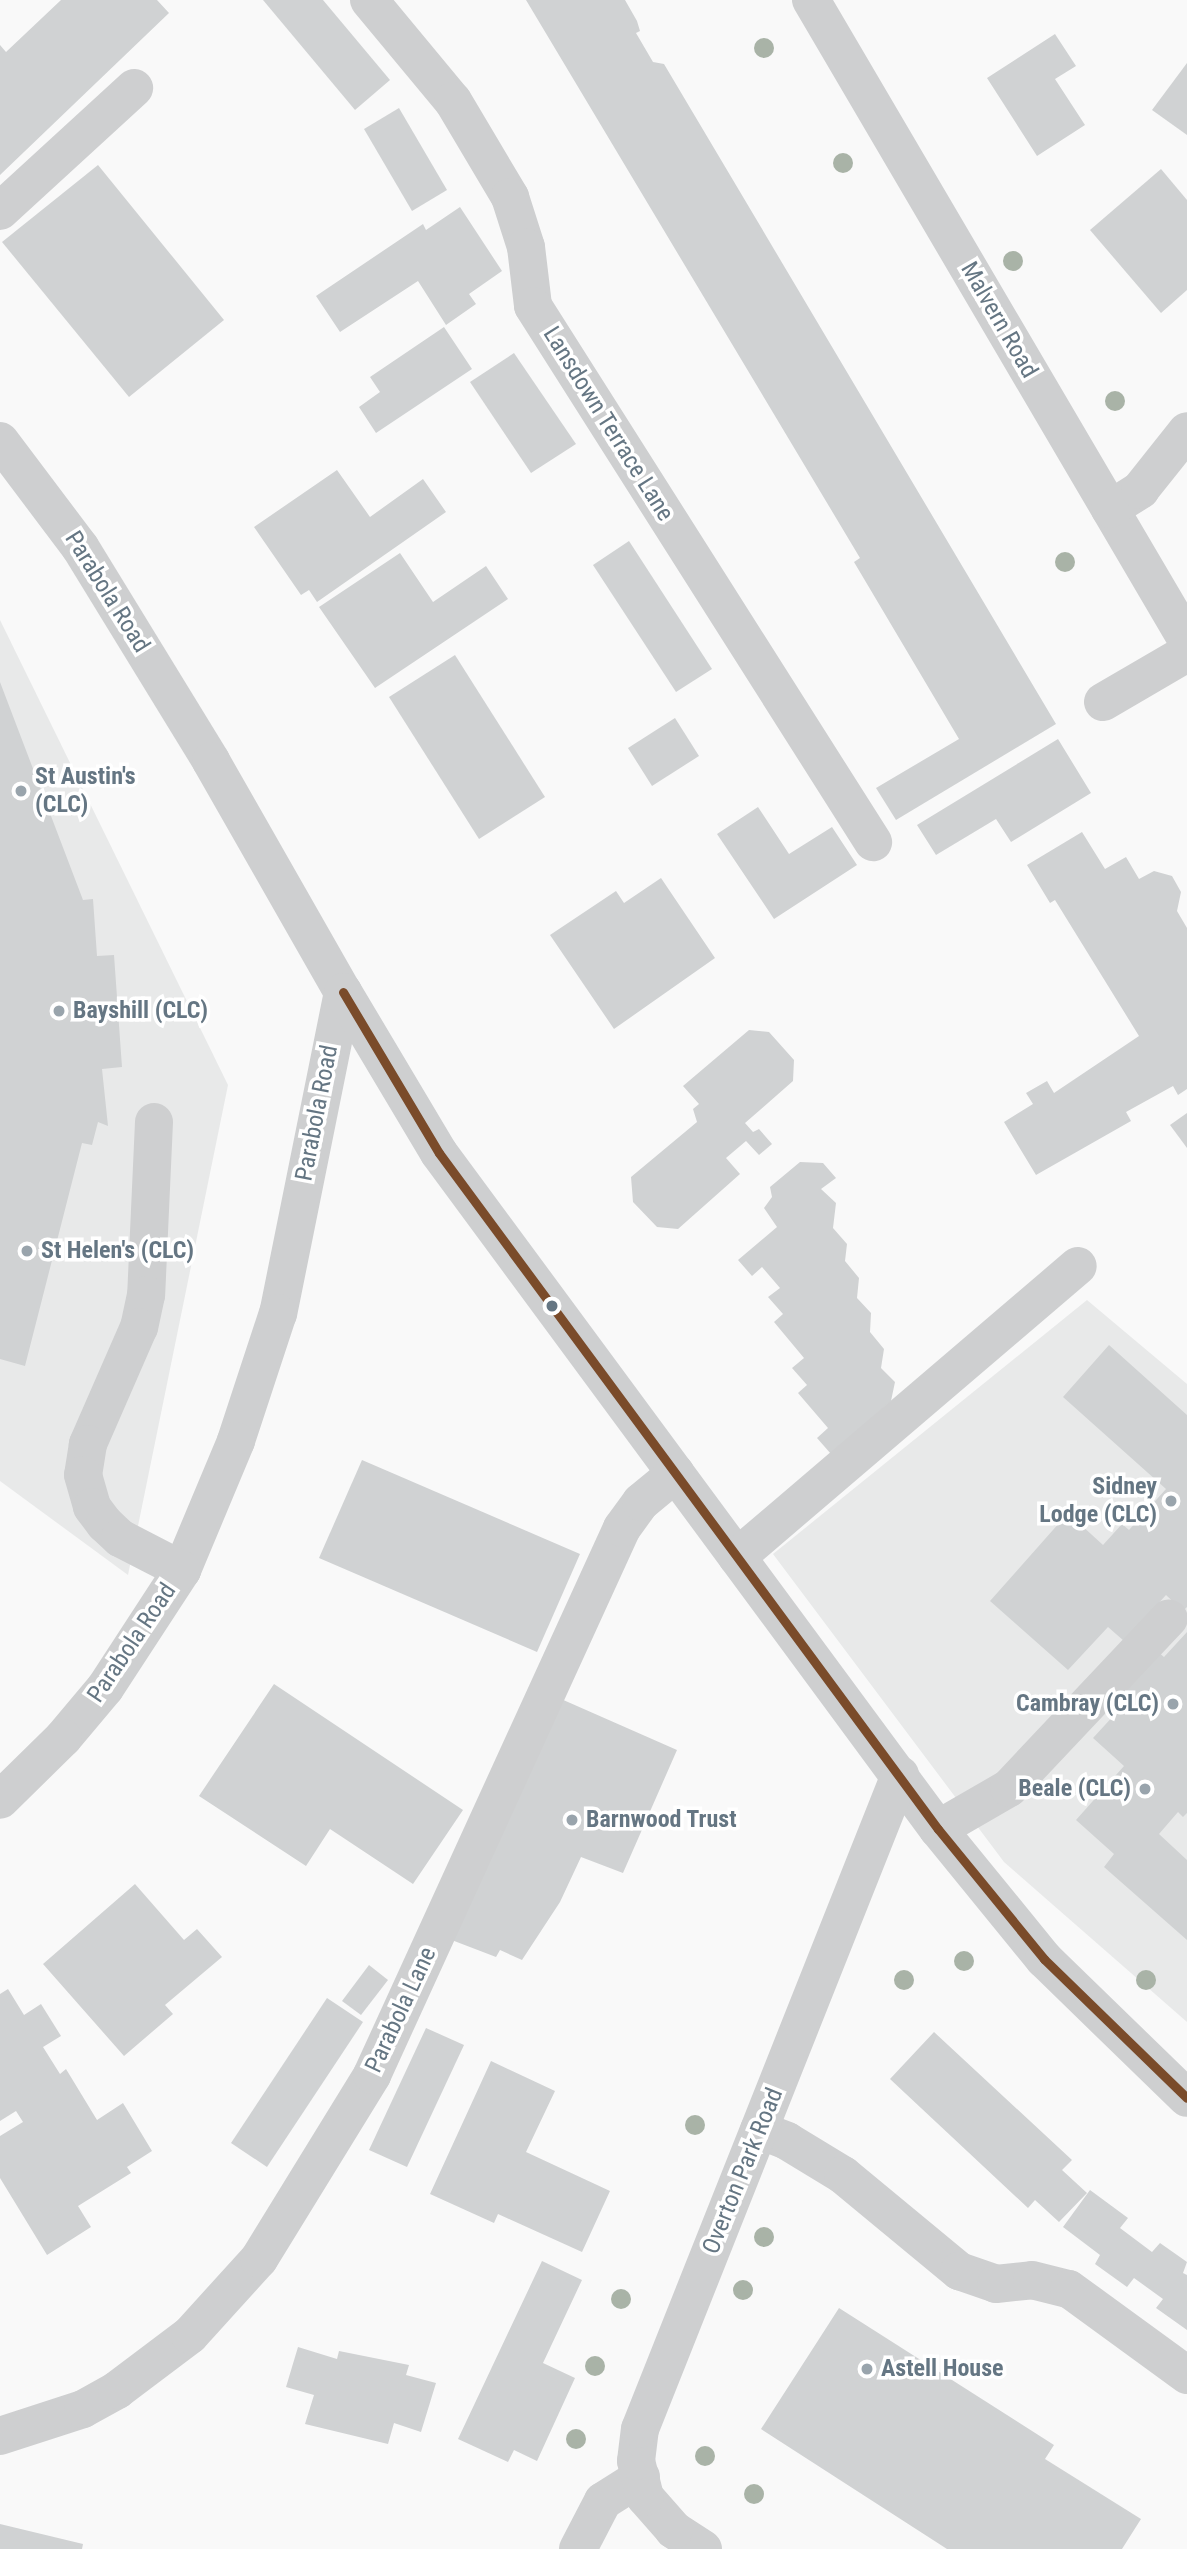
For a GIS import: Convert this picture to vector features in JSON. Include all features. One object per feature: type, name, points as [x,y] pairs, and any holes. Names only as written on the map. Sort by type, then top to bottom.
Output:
[{"type":"street","name":"Lansdown Terrace Lane","points":[[369,0],[453,101],[510,197],[526,247],[533,306],[873,842]]},
{"type":"street","name":"Malvern Road","points":[[811,0],[1187,640]]},
{"type":"street","points":[[0,211],[134,88]]},
{"type":"street","points":[[1110,509],[1140,491],[1187,431]]},
{"type":"street","name":"Parabola Road","points":[[0,441],[80,547],[211,761],[343,992],[278,1313],[236,1441],[182,1570],[105,1688],[63,1738],[0,1801]]},
{"type":"street","points":[[1103,702],[1187,653]]},
{"type":"street","points":[[343,992],[439,1153],[938,1829],[1044,1959],[1187,2098]]},
{"type":"street","points":[[154,1122],[146,1295],[139,1327],[88,1444],[83,1475],[92,1507],[105,1524],[120,1538],[182,1570]]},
{"type":"street","points":[[737,1556],[1078,1266]]},
{"type":"street","name":"Parabola Lane","points":[[0,2436],[83,2409],[117,2390],[190,2334],[259,2259],[372,2075],[622,1528],[641,1502],[676,1473]]},
{"type":"street","points":[[938,1829],[1009,1788],[1169,1618]]},
{"type":"street","name":"Overton Park Road","points":[[703,2549],[654,2512],[636,2461],[640,2429],[900,1775]]},
{"type":"street","points":[[759,2130],[788,2141],[843,2175],[959,2272],[996,2284],[1032,2280],[1069,2289],[1187,2375]]},
{"type":"street","points":[[578,2549],[603,2501],[641,2477]]},
{"type":"shaded area","points":[[0,620],[228,1085],[128,1575],[0,1481]]},
{"type":"shaded area","points":[[1087,1300],[1187,1384],[1187,2022],[1004,1862],[773,1554]]},
{"type":"building","points":[[61,0],[157,0],[169,13],[0,175],[0,45],[6,52]]},
{"type":"building","points":[[263,0],[323,0],[390,80],[355,110]]},
{"type":"building","points":[[526,0],[625,0],[637,21],[640,31],[636,33],[653,62],[664,64],[1056,724],[896,820],[876,788],[959,739],[854,562],[860,558]]},
{"type":"building","points":[[1055,34],[1076,66],[1055,79],[1085,125],[1037,156],[987,78]]},
{"type":"building","points":[[1187,63],[1187,135],[1152,110]]},
{"type":"building","points":[[399,108],[447,190],[412,211],[364,129]]},
{"type":"building","points":[[98,165],[224,320],[129,397],[2,242]]},
{"type":"building","points":[[1161,169],[1187,200],[1187,290],[1161,313],[1090,230]]},
{"type":"building","points":[[460,207],[502,271],[469,294],[476,304],[446,325],[418,281],[340,332],[316,296],[423,224],[426,230]]},
{"type":"building","points":[[444,327],[472,369],[376,433],[359,407],[380,392],[370,377]]},
{"type":"building","points":[[514,353],[576,444],[531,473],[470,382]]},
{"type":"building","points":[[337,470],[370,517],[423,479],[446,512],[317,602],[309,590],[301,595],[254,527]]},
{"type":"building","points":[[629,541],[712,669],[676,692],[593,565]]},
{"type":"building","points":[[400,553],[433,602],[486,566],[508,599],[375,688],[319,607]]},
{"type":"building","points":[[455,655],[545,797],[479,839],[389,697]]},
{"type":"building","points":[[0,682],[83,900],[93,899],[97,956],[114,955],[122,1067],[102,1069],[108,1126],[98,1122],[92,1145],[82,1143],[25,1366],[0,1359]]},
{"type":"building","points":[[675,718],[699,756],[652,786],[628,748]]},
{"type":"building","points":[[1058,739],[1091,793],[1011,842],[996,819],[936,855],[917,825]]},
{"type":"building","points":[[758,807],[789,854],[832,827],[857,865],[774,919],[717,834]]},
{"type":"building","points":[[1082,832],[1105,869],[1126,857],[1139,879],[1154,871],[1172,876],[1181,892],[1177,911],[1187,928],[1187,1089],[1178,1095],[1173,1086],[1126,1112],[1131,1121],[1036,1175],[1004,1122],[1033,1104],[1026,1093],[1047,1081],[1054,1093],[1139,1036],[1055,900],[1050,903],[1027,865]]},
{"type":"building","points":[[661,878],[715,958],[614,1029],[550,935],[616,891],[624,903]]},
{"type":"building","points":[[749,1030],[769,1032],[794,1060],[793,1081],[745,1123],[753,1132],[759,1129],[772,1144],[759,1155],[746,1141],[726,1158],[740,1174],[678,1229],[657,1227],[633,1202],[631,1177],[697,1122],[693,1109],[699,1104],[683,1086]]},
{"type":"building","points":[[1187,1113],[1187,1148],[1170,1125]]},
{"type":"building","points":[[800,1162],[823,1163],[836,1178],[821,1189],[836,1203],[833,1228],[847,1244],[845,1261],[859,1278],[857,1298],[871,1313],[870,1332],[884,1349],[881,1368],[895,1382],[891,1401],[831,1454],[817,1438],[828,1428],[798,1393],[807,1385],[792,1368],[804,1358],[774,1322],[783,1314],[768,1297],[780,1288],[762,1267],[752,1276],[738,1260],[777,1227],[764,1208],[772,1197],[770,1187]]},
{"type":"building","name":"Sidney Lodge (CLC)","points":[[1109,1345],[1187,1415],[1187,1607],[1183,1611],[1166,1595],[1124,1641],[1108,1627],[1068,1670],[990,1601],[1068,1513],[1103,1545],[1122,1524],[1129,1530],[1166,1489],[1063,1397]]},
{"type":"building","points":[[362,1460],[580,1554],[537,1652],[319,1558]]},
{"type":"building","name":"Beale (CLC)","points":[[1187,1632],[1187,1813],[1183,1817],[1178,1812],[1159,1834],[1187,1860],[1187,1940],[1104,1867],[1114,1854],[1076,1820],[1124,1766],[1093,1738],[1116,1713],[1108,1706],[1157,1651],[1164,1657]]},
{"type":"building","points":[[274,1684],[463,1810],[413,1884],[330,1829],[306,1866],[199,1796]]},
{"type":"building","name":"Barnwood Trust","points":[[552,1695],[677,1750],[623,1873],[581,1857],[560,1902],[522,1960],[500,1950],[496,1957],[449,1939]]},
{"type":"building","points":[[135,1884],[184,1940],[197,1929],[222,1957],[165,2005],[173,2014],[124,2056],[43,1964]]},
{"type":"building","points":[[369,1965],[388,1980],[361,2015],[342,2001]]},
{"type":"building","points":[[8,1989],[24,2015],[41,2004],[61,2036],[43,2047],[60,2074],[66,2069],[97,2120],[123,2103],[152,2151],[127,2167],[131,2173],[78,2206],[91,2227],[47,2255],[0,2178],[0,2136],[23,2122],[16,2111],[0,2121],[0,1994]]},
{"type":"building","points":[[327,1998],[363,2022],[267,2167],[231,2143]]},
{"type":"building","points":[[426,2028],[464,2045],[407,2167],[369,2150]]},
{"type":"building","points":[[934,2032],[1072,2160],[1062,2170],[1087,2193],[1059,2222],[1035,2200],[1028,2208],[890,2079]]},
{"type":"building","points":[[491,2061],[555,2091],[526,2152],[610,2191],[582,2252],[498,2214],[494,2223],[430,2194]]},
{"type":"building","points":[[1090,2190],[1128,2218],[1120,2228],[1152,2252],[1160,2243],[1187,2262],[1183,2273],[1187,2275],[1187,2330],[1156,2308],[1163,2299],[1134,2278],[1127,2287],[1095,2264],[1100,2255],[1063,2227]]},
{"type":"building","points":[[542,2261],[582,2280],[543,2363],[575,2378],[537,2461],[514,2450],[508,2462],[458,2439]]},
{"type":"building","name":"Astell House","points":[[839,2308],[1054,2445],[1045,2459],[1141,2519],[1122,2549],[947,2549],[761,2429]]},
{"type":"building","points":[[298,2347],[337,2359],[339,2351],[409,2365],[406,2375],[436,2383],[421,2432],[394,2423],[388,2444],[305,2424],[314,2395],[286,2387]]},
{"type":"building","points":[[0,2524],[83,2544],[82,2549],[0,2549]]},
{"type":"transit line","points":[[343,992],[439,1153],[938,1829],[1044,1959],[1187,2098]]},
{"type":"place","name":"St Austin's (CLC)","points":[[21,791]]},
{"type":"place","name":"Bayshill (CLC)","points":[[59,1011]]},
{"type":"place","name":"St Helen's (CLC)","points":[[27,1251]]},
{"type":"place","name":"Sidney Lodge (CLC)","points":[[1171,1501]]},
{"type":"place","name":"Cambray (CLC)","points":[[1173,1704]]},
{"type":"place","name":"Beale (CLC)","points":[[1145,1789]]},
{"type":"place","name":"Barnwood Trust","points":[[572,1820]]},
{"type":"place","name":"Astell House","points":[[867,2369]]}]
